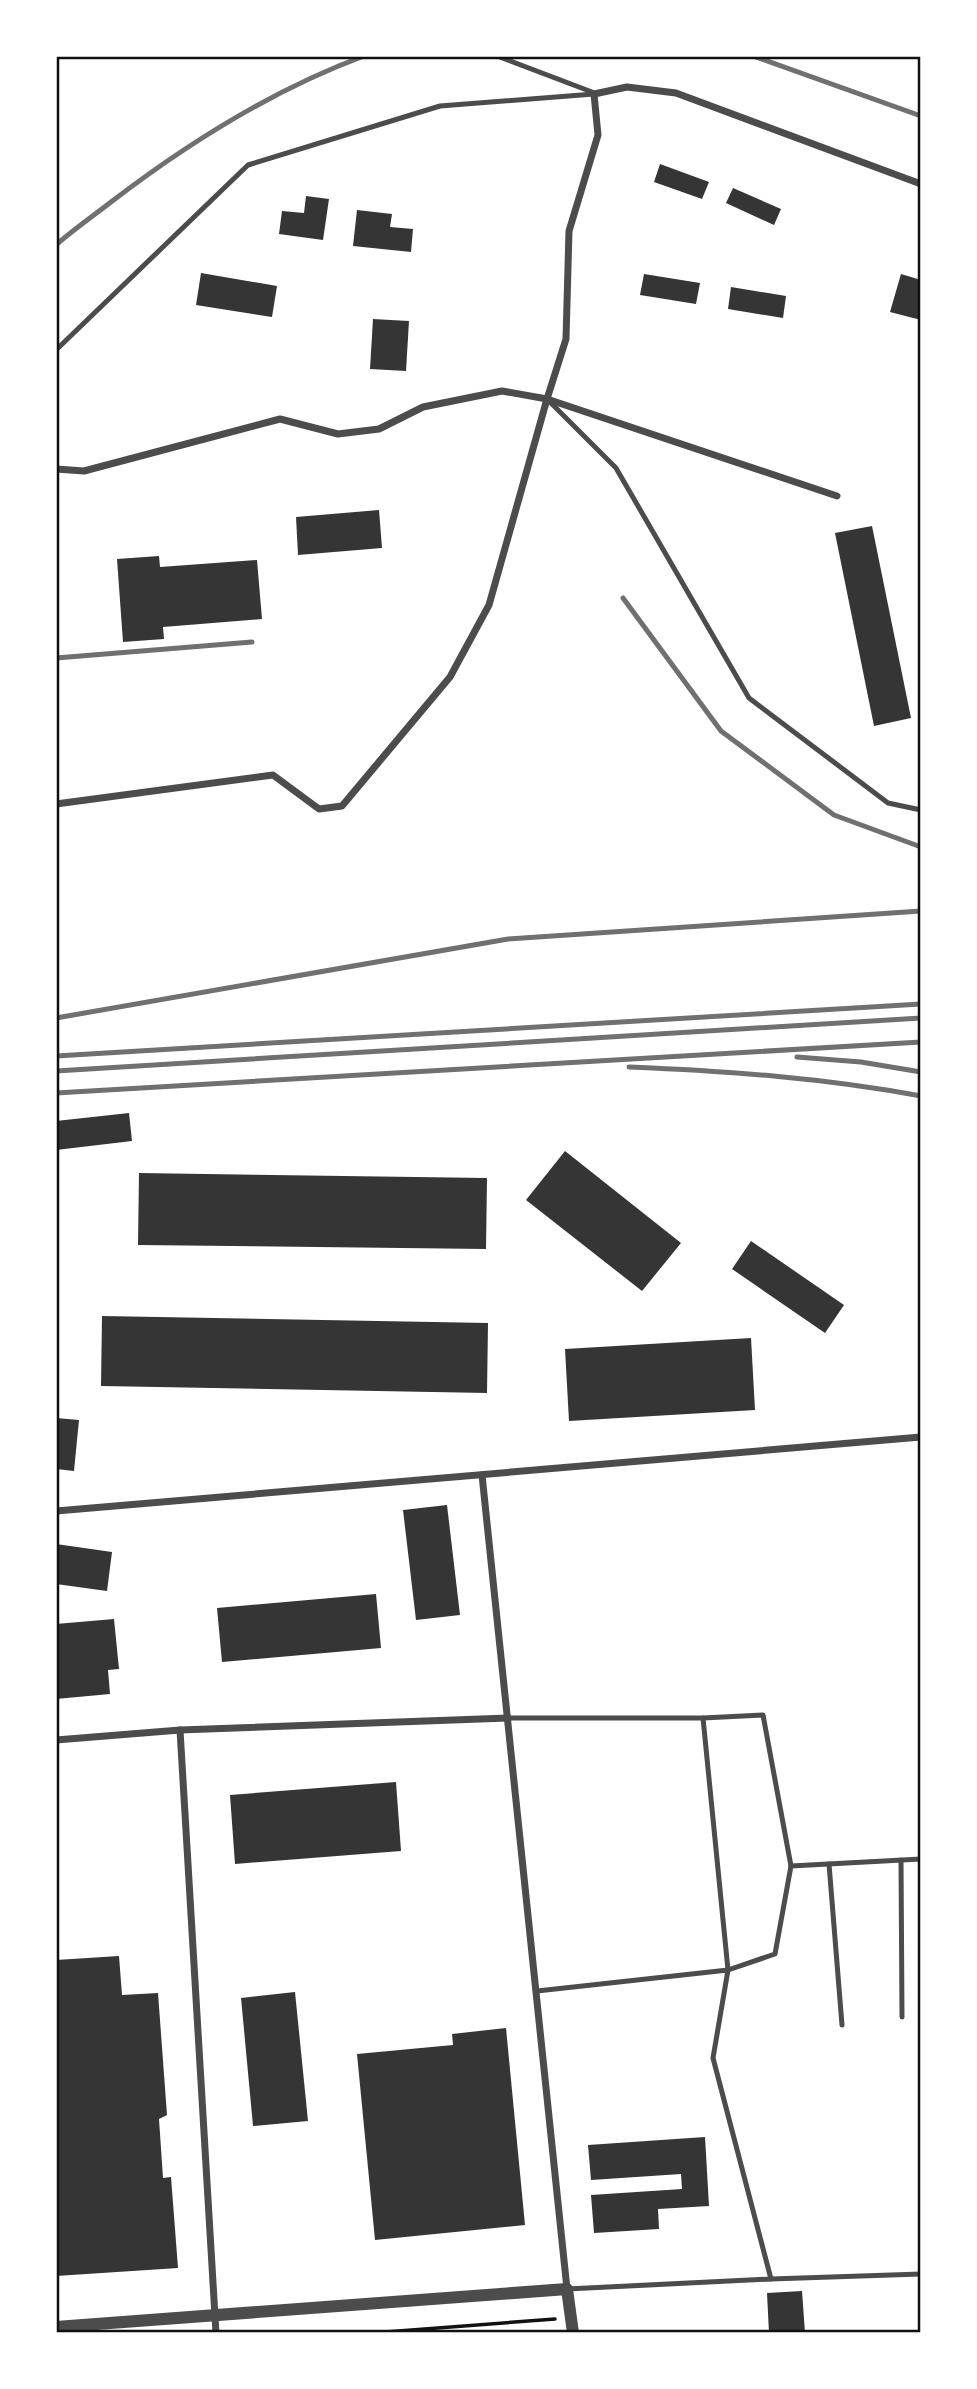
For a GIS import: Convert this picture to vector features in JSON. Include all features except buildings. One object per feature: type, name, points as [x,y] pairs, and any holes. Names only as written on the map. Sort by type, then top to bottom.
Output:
[{"type":"street","points":[[56,804],[273,775],[319,809],[342,806],[450,677],[489,605],[566,339],[569,231],[598,135],[594,94],[627,88],[676,93],[921,184]]},
{"type":"street","points":[[56,469],[83,471],[281,419],[338,434],[379,429],[424,407],[502,391],[547,399],[837,496]]},
{"type":"street","points":[[56,1511],[921,1437]]},
{"type":"street","points":[[482,1475],[573,2333]]},
{"type":"street","points":[[56,1740],[180,1730],[508,1718]]},
{"type":"street","points":[[180,1730],[216,2333]]},
{"type":"street","points":[[56,2327],[568,2289]]},
{"type":"lane","points":[[498,56],[594,94]]},
{"type":"lane","points":[[56,351],[248,165],[440,106],[594,94]]},
{"type":"lane","points":[[547,399],[616,468],[749,698],[888,803],[921,810]]},
{"type":"lane","points":[[508,1718],[703,1718],[763,1715],[790,1866],[775,1954],[727,1970],[537,1991]]},
{"type":"lane","points":[[703,1718],[727,1970],[713,2058],[771,2279]]},
{"type":"lane","points":[[790,1866],[921,1859]]},
{"type":"lane","points":[[901,1860],[902,2017]]},
{"type":"lane","points":[[830,1864],[842,2025]]},
{"type":"lane","points":[[568,2289],[921,2274]]},
{"type":"path","points":[[372,2333],[571,2318]]},
{"type":"railway","points":[[56,245],[140,180],[201,139],[296,85],[364,56]]},
{"type":"railway","points":[[753,56],[921,116]]},
{"type":"railway","points":[[623,598],[721,731],[834,815],[921,847]]},
{"type":"railway","points":[[56,658],[252,642]]},
{"type":"railway","points":[[56,1018],[508,939],[921,911]]},
{"type":"railway","points":[[56,1056],[921,1004]]},
{"type":"railway","points":[[56,1071],[921,1018]]},
{"type":"railway","points":[[56,1093],[921,1042]]},
{"type":"railway","points":[[797,1057],[861,1062],[921,1072]]},
{"type":"railway","points":[[629,1067],[776,1076],[921,1096]]}]
